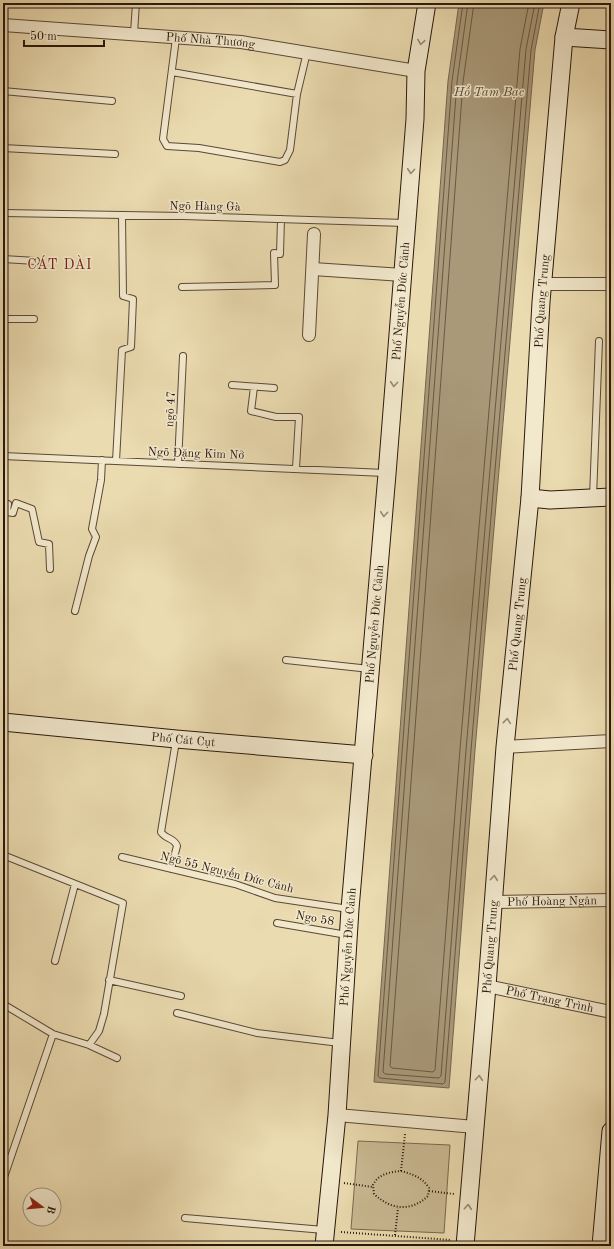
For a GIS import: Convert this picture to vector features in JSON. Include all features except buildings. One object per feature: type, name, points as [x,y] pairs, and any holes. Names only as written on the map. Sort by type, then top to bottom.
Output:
[{"type":"main road","name":"Phố Nguyễn Đức Cảnh","points":[[330,1236],[350,909],[403,275],[415,119],[416,70],[427,3]]},
{"type":"main road","name":"Phố Quang Trung","points":[[458,1243],[475,1127],[505,747],[530,498],[543,284],[564,37],[571,3]]},
{"type":"main road","points":[[564,37],[611,40]]},
{"type":"main road","points":[[530,498],[550,500],[611,497]]},
{"type":"main road","name":"Phố Cát Cụt","points":[[3,722],[176,739],[364,754]]},
{"type":"main road","points":[[600,1246],[611,1131]]},
{"type":"street","name":"Phố Nhà Thương","points":[[3,25],[134,33],[176,38],[242,42],[416,70]]},
{"type":"street","points":[[309,335],[314,234]]},
{"type":"street","points":[[313,269],[403,275]]},
{"type":"street","points":[[543,284],[611,284]]},
{"type":"street","points":[[505,747],[611,741]]},
{"type":"street","name":"Phố Hoàng Ngân","points":[[493,902],[611,900]]},
{"type":"street","name":"Phố Trạng Trình","points":[[487,986],[611,1012]]},
{"type":"street","points":[[337,1115],[475,1127]]},
{"type":"lane","points":[[134,33],[136,3]]},
{"type":"lane","points":[[176,38],[163,139],[167,146],[199,148],[280,162],[285,160],[290,150],[297,94],[307,52]]},
{"type":"lane","points":[[172,72],[297,94]]},
{"type":"lane","points":[[3,91],[112,101]]},
{"type":"lane","points":[[3,148],[115,154]]},
{"type":"lane","name":"Ngõ Hàng Gà","points":[[3,213],[407,223]]},
{"type":"lane","points":[[116,461],[122,350],[130,347],[133,299],[123,296],[122,216]]},
{"type":"lane","points":[[182,286],[275,285],[274,253],[280,254],[281,219]]},
{"type":"lane","points":[[3,259],[36,261]]},
{"type":"lane","points":[[3,319],[34,319]]},
{"type":"lane","points":[[593,498],[599,341]]},
{"type":"lane","name":"ngõ 47","points":[[178,464],[183,356]]},
{"type":"lane","points":[[232,385],[274,388]]},
{"type":"lane","points":[[254,387],[251,411],[276,417],[299,417],[296,468]]},
{"type":"lane","name":"Ngõ Đặng Kim Nở","points":[[3,456],[296,468],[387,474]]},
{"type":"lane","points":[[75,612],[89,556],[96,537],[92,529],[101,480],[102,460]]},
{"type":"lane","points":[[3,503],[8,504],[6,512],[13,513],[16,503],[32,509],[39,542],[49,544],[50,570]]},
{"type":"lane","points":[[286,660],[371,669]]},
{"type":"lane","points":[[171,869],[177,846],[174,841],[164,836],[161,832],[176,739]]},
{"type":"lane","points":[[3,855],[123,903],[99,1031],[90,1045]]},
{"type":"lane","name":"Ngõ 55 Nguyễn Đức Cảnh","points":[[122,857],[235,884],[275,898],[350,909]]},
{"type":"lane","points":[[55,961],[75,884]]},
{"type":"lane","name":"Ngo 58","points":[[277,923],[349,935]]},
{"type":"lane","points":[[109,980],[181,996]]},
{"type":"lane","points":[[3,1004],[53,1034],[90,1045],[117,1058]]},
{"type":"lane","points":[[177,1014],[257,1033],[342,1043]]},
{"type":"lane","points":[[3,1180],[53,1034]]},
{"type":"lane","points":[[3,1157],[11,1158]]},
{"type":"lane","points":[[185,1218],[330,1236]]},
{"type":"path","points":[[401,1171],[405,1134]]},
{"type":"path","points":[[401,1171],[423,1180],[429,1188],[429,1191],[428,1196],[418,1204],[398,1208],[380,1200],[374,1194],[373,1187],[379,1177],[401,1171]]},
{"type":"path","points":[[344,1183],[373,1187]]},
{"type":"path","points":[[429,1191],[454,1194]]},
{"type":"path","points":[[395,1236],[398,1208]]},
{"type":"path","points":[[330,1236],[395,1236],[458,1243]]},
{"type":"shaded area","points":[[358,1141],[450,1145],[444,1233],[351,1229]]},
{"type":"water","name":"Hồ Tam Bạc","points":[[459,3],[544,3],[535,50],[475,750],[449,1088],[374,1082],[448,81]]},
{"type":"district","name":"CÁT DÀI","points":[[60,264]]}]
